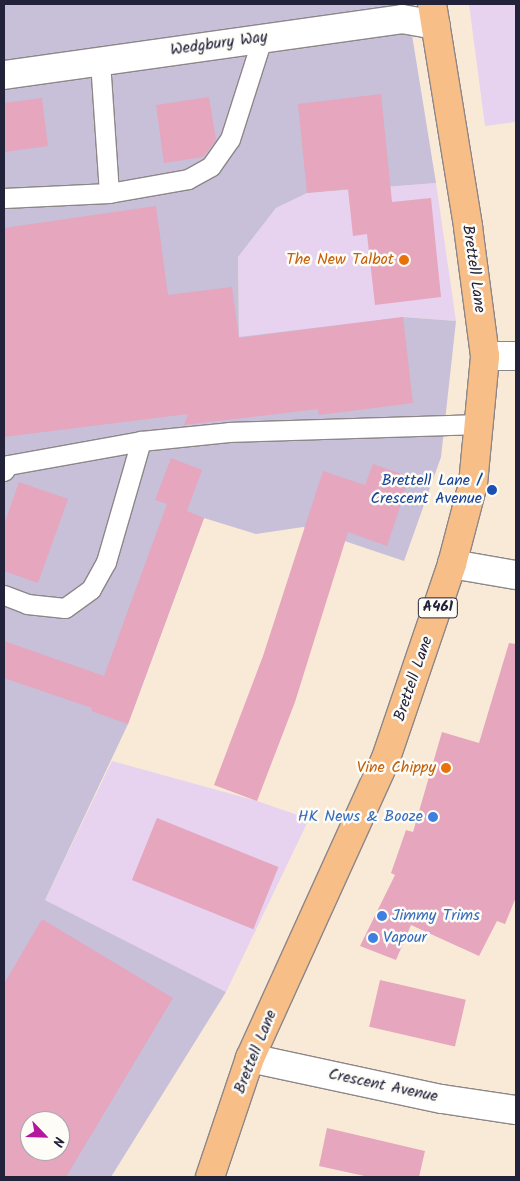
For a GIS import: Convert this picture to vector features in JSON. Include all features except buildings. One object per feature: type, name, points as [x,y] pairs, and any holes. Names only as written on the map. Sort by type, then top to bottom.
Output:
[{"type":"main road","name":"Brettell Lane","points":[[210,1177],[250,1058],[386,758],[452,564],[473,484],[485,356],[468,226],[433,14]]},
{"type":"street","name":"Wedgbury Way","points":[[4,75],[433,14]]},
{"type":"street","points":[[485,356],[516,356]]},
{"type":"street","points":[[452,564],[516,575]]},
{"type":"street","name":"Crescent Avenue","points":[[250,1058],[442,1099],[516,1110]]},
{"type":"lane","points":[[4,198],[109,192],[188,178],[211,166],[230,139],[262,39]]},
{"type":"lane","points":[[100,61],[109,192]]},
{"type":"lane","points":[[4,471],[8,465],[141,441],[229,432],[479,424]]},
{"type":"lane","points":[[4,595],[27,604],[66,608],[91,589],[106,562],[141,441]]},
{"type":"shaded area","points":[[4,4],[407,4],[436,183],[307,193],[276,208],[238,257],[239,337],[403,317],[456,321],[441,457],[404,561],[303,527],[256,534],[204,518],[128,724],[45,900],[226,992],[111,1177],[4,1177]]},
{"type":"shaded area","points":[[469,4],[516,4],[516,122],[485,126]]},
{"type":"shaded area","points":[[436,183],[456,321],[403,317],[239,338],[238,257],[276,208],[307,193]]},
{"type":"shaded area","points":[[112,761],[257,801],[309,819],[226,992],[45,900]]},
{"type":"place","name":"The New Talbot","points":[[404,260]]},
{"type":"place","name":"Brettell Lane / Crescent Avenue","points":[[492,490]]},
{"type":"place","name":"Vine Chippy","points":[[446,768]]},
{"type":"place","name":"HK News & Booze","points":[[433,817]]},
{"type":"place","name":"Jimmy Trims","points":[[382,916]]},
{"type":"place","name":"Vapour","points":[[373,938]]}]
